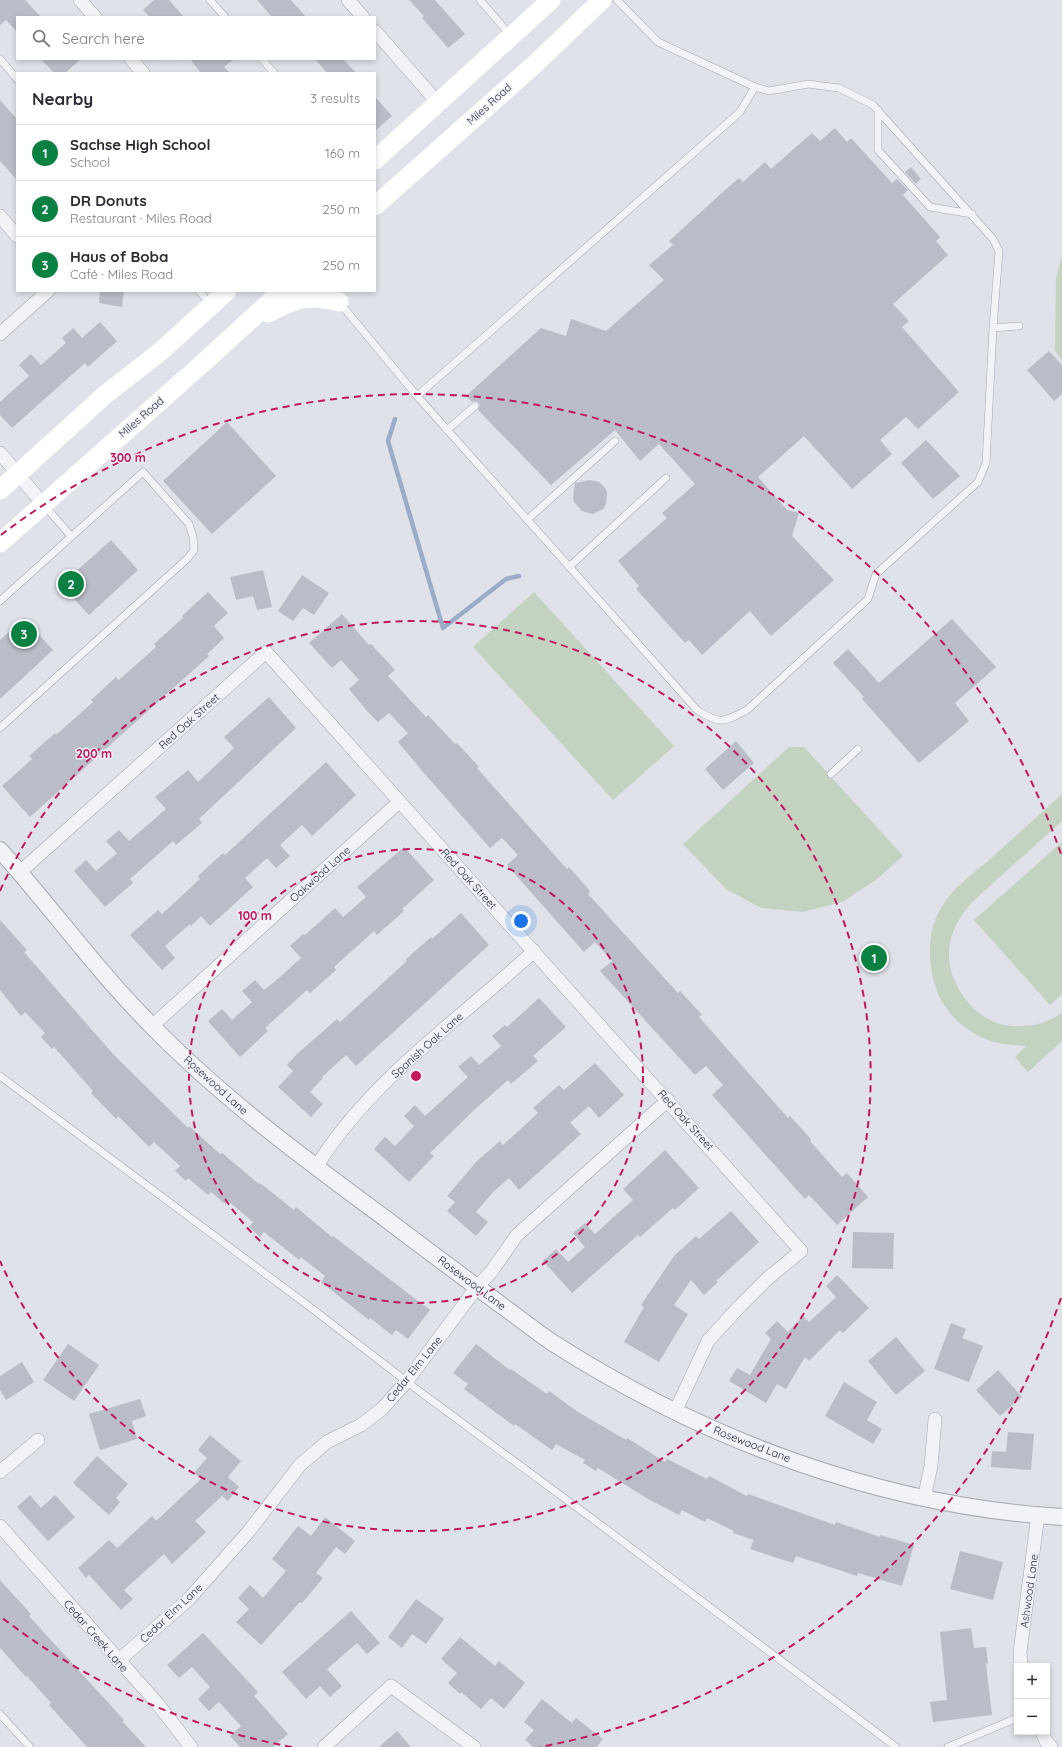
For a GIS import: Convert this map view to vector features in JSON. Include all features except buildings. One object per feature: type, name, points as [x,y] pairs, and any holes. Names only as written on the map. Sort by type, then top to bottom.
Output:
[{"type":"main road","points":[[376,159],[551,0]]},
{"type":"main road","name":"Miles Road","points":[[376,205],[535,64],[602,0]]},
{"type":"main road","points":[[0,490],[106,394],[160,352],[205,298],[224,292]]},
{"type":"main road","name":"Miles Road","points":[[0,543],[281,292]]},
{"type":"main road","points":[[239,330],[290,301],[309,297],[334,296]]},
{"type":"street","points":[[80,0],[93,16]]},
{"type":"street","points":[[348,0],[362,16]]},
{"type":"street","points":[[376,32],[438,103]]},
{"type":"street","points":[[132,60],[142,72]]},
{"type":"street","points":[[0,216],[16,235]]},
{"type":"street","points":[[0,334],[47,292]]},
{"type":"street","points":[[0,453],[44,504]]},
{"type":"street","name":"Red Oak Street","points":[[20,872],[266,652],[668,1100],[801,1251],[756,1290],[708,1341],[675,1412]]},
{"type":"street","name":"Oakwood Lane","points":[[152,1026],[399,802]]},
{"type":"street","name":"Rosewood Lane","points":[[0,850],[20,872],[90,958],[152,1026],[230,1100],[316,1167],[551,1342],[675,1412],[747,1444],[830,1473],[924,1499],[1062,1517]]},
{"type":"street","name":"Spanish Oak Lane","points":[[316,1167],[328,1148],[352,1117],[378,1089],[534,951]]},
{"type":"street","name":"Cedar Elm Lane","points":[[118,1661],[189,1599],[249,1531],[300,1465],[327,1442],[366,1421],[382,1409],[407,1381],[477,1287],[491,1272],[517,1235],[668,1100]]},
{"type":"street","points":[[924,1499],[931,1466],[935,1419]]},
{"type":"street","points":[[0,1472],[38,1440]]},
{"type":"street","name":"Ashwood Lane","points":[[1021,1663],[1020,1652],[1038,1515]]},
{"type":"street","name":"Cedar Creek Lane","points":[[0,1526],[118,1661],[157,1703],[191,1747]]},
{"type":"street","points":[[324,1747],[391,1686],[474,1747]]},
{"type":"street","points":[[1043,1735],[1051,1747]]},
{"type":"lane","points":[[210,0],[224,16]]},
{"type":"lane","points":[[480,0],[511,36]]},
{"type":"lane","points":[[334,296],[417,396],[527,520],[697,710],[710,719],[726,721],[747,710],[868,599],[876,574],[978,482],[986,463],[993,328],[999,251],[993,239],[972,214],[873,105],[839,88],[808,84],[769,91],[755,87],[658,42],[617,0]]},
{"type":"lane","points":[[0,59],[16,78]]},
{"type":"lane","points":[[263,60],[273,72]]},
{"type":"lane","points":[[417,396],[740,112],[755,87]]},
{"type":"lane","points":[[878,110],[878,150],[930,207],[972,214]]},
{"type":"lane","points":[[993,328],[1019,326]]},
{"type":"lane","points":[[447,430],[475,406]]},
{"type":"lane","points":[[527,520],[615,442]]},
{"type":"lane","points":[[0,601],[143,472],[189,524],[193,538],[194,550],[188,558],[0,728]]},
{"type":"lane","points":[[569,566],[666,478]]},
{"type":"lane","points":[[44,504],[71,536]]},
{"type":"lane","points":[[831,774],[858,749]]},
{"type":"lane","points":[[0,1076],[896,1747]]},
{"type":"lane","points":[[0,1714],[30,1747]]},
{"type":"lane","points":[[948,1747],[1014,1719]]},
{"type":"green space","points":[[1062,255],[1062,360],[1055,351],[1056,278]]},
{"type":"green space","points":[[534,592],[674,746],[613,800],[473,647]]},
{"type":"green space","points":[[789,747],[804,747],[903,856],[877,879],[842,902],[803,912],[761,908],[726,889],[683,844]]},
{"type":"green space","points":[[1062,794],[1062,821],[972,902],[956,925],[951,937],[949,951],[949,962],[957,985],[971,1005],[989,1020],[1008,1026],[1034,1025],[1056,1017],[1062,1013],[1062,1041],[1028,1072],[1015,1057],[1026,1046],[1002,1044],[981,1037],[964,1026],[943,1004],[932,975],[930,940],[936,918],[945,901],[962,883]]},
{"type":"green space","points":[[1062,842],[1062,994],[1050,1005],[974,920]]},
{"type":"waterway","points":[[395,419],[388,441],[443,628],[506,579],[519,576]]},
{"type":"place","name":"DR Donuts","points":[[71,584]]},
{"type":"place","name":"Haus of Boba","points":[[24,634]]},
{"type":"place","name":"Sachse High School","points":[[874,958]]}]
